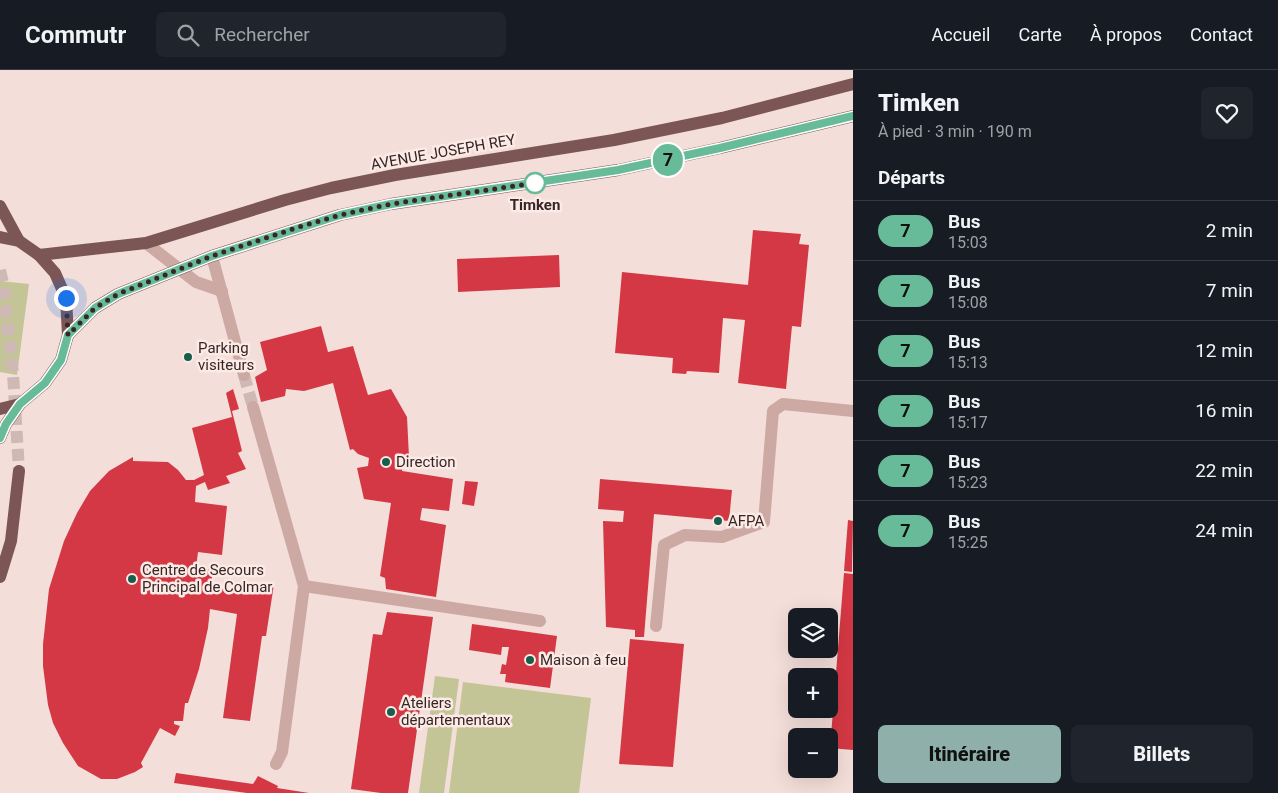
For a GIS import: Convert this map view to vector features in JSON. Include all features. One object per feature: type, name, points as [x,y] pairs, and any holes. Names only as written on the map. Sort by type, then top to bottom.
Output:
[{"type":"main road","name":"AVENUE JOSEPH REY","points":[[39,255],[146,242],[331,188],[395,175],[623,138],[722,118],[853,84]]},
{"type":"main road","points":[[68,335],[95,308],[118,294],[212,256],[340,215],[391,204],[618,170],[853,116]]},
{"type":"main road","points":[[0,206],[19,241]]},
{"type":"main road","points":[[0,237],[19,241],[39,255],[55,273],[66,298],[68,335],[61,360],[45,383],[20,404],[6,424],[0,438]]},
{"type":"main road","points":[[0,409],[20,404]]},
{"type":"main road","points":[[0,577],[11,541],[19,471]]},
{"type":"lane","points":[[146,242],[196,282],[222,291]]},
{"type":"lane","points":[[212,256],[244,375]]},
{"type":"lane","points":[[656,626],[664,545],[685,535],[722,537],[764,522],[773,411],[783,404],[853,411]]},
{"type":"lane","points":[[253,407],[304,586],[282,752],[276,764]]},
{"type":"lane","points":[[304,586],[540,621]]},
{"type":"green space","points":[[0,281],[29,284],[17,375],[0,372]]},
{"type":"green space","points":[[435,676],[459,679],[444,793],[419,793]]},
{"type":"green space","points":[[463,682],[591,698],[579,793],[449,793]]},
{"type":"building","points":[[753,230],[801,234],[799,244],[809,245],[801,327],[792,326],[786,389],[738,383],[745,320],[723,318],[719,373],[687,371],[686,374],[672,373],[673,358],[615,353],[622,272],[748,285]]},
{"type":"building","points":[[559,255],[560,287],[458,292],[457,259]]},
{"type":"building","name":"Direction","points":[[321,326],[328,352],[353,346],[368,395],[391,389],[407,417],[409,457],[403,459],[402,471],[453,479],[449,511],[422,508],[420,520],[446,525],[436,597],[386,589],[385,578],[380,576],[391,503],[364,499],[357,468],[368,466],[369,458],[358,454],[353,449],[350,450],[333,383],[304,391],[286,389],[285,396],[261,402],[255,377],[267,370],[260,342]]},
{"type":"building","name":"Centre de Secours Principal de Colmar","points":[[233,389],[239,409],[232,411],[242,451],[238,453],[246,469],[226,476],[230,483],[208,490],[205,482],[196,486],[195,502],[227,506],[222,555],[198,552],[196,568],[212,570],[212,589],[232,589],[231,585],[274,584],[266,636],[262,636],[250,721],[223,718],[237,614],[210,609],[199,669],[188,703],[185,703],[183,721],[174,721],[174,724],[180,726],[175,736],[160,728],[141,763],[143,767],[117,779],[101,779],[78,766],[53,723],[48,705],[43,666],[43,644],[49,589],[64,541],[90,491],[109,471],[133,457],[133,461],[168,462],[186,480],[194,480],[204,475],[192,428],[232,417],[226,393]]},
{"type":"building","points":[[600,479],[732,490],[729,521],[654,514],[644,637],[635,637],[635,630],[606,627],[603,521],[623,522],[624,511],[598,509]]},
{"type":"building","points":[[465,481],[478,482],[474,506],[462,504]]},
{"type":"building","points":[[848,520],[853,521],[852,572],[844,571]]},
{"type":"building","points":[[844,573],[853,574],[853,750],[838,749],[838,728],[832,728],[832,718],[838,718],[838,668],[836,668]]},
{"type":"building","name":"Ateliers départementaux","points":[[387,612],[433,617],[408,793],[381,793],[351,789],[373,634],[382,635]]},
{"type":"building","name":"Maison à feu","points":[[472,624],[557,636],[550,688],[505,682],[506,674],[500,674],[502,664],[506,665],[509,647],[502,647],[501,655],[469,650]]},
{"type":"building","points":[[630,639],[684,644],[673,767],[619,764]]},
{"type":"building","points":[[176,773],[253,784],[258,776],[278,786],[277,788],[309,793],[247,793],[174,783]]},
{"type":"tunnel","points":[[0,270],[13,373],[19,471]]},
{"type":"tunnel","points":[[244,375],[253,407]]},
{"type":"bus line","name":"7","points":[[0,438],[6,424],[20,404],[45,383],[61,360],[68,335],[95,308],[118,294],[212,256],[340,215],[391,204],[618,170],[853,116]]},
{"type":"place","name":"Timken","points":[[535,183]]},
{"type":"place","name":"Parking visiteurs","points":[[188,357]]},
{"type":"place","name":"Direction","points":[[386,462]]},
{"type":"place","name":"AFPA","points":[[718,521]]},
{"type":"place","name":"Centre de Secours Principal de Colmar","points":[[132,579]]},
{"type":"place","name":"Maison à feu","points":[[530,660]]},
{"type":"place","name":"Ateliers départementaux","points":[[391,712]]},
{"type":"route","points":[[66,298],[68,335],[95,308],[118,294],[212,256],[299,227],[340,215],[391,204],[542,182],[535,183]]}]
